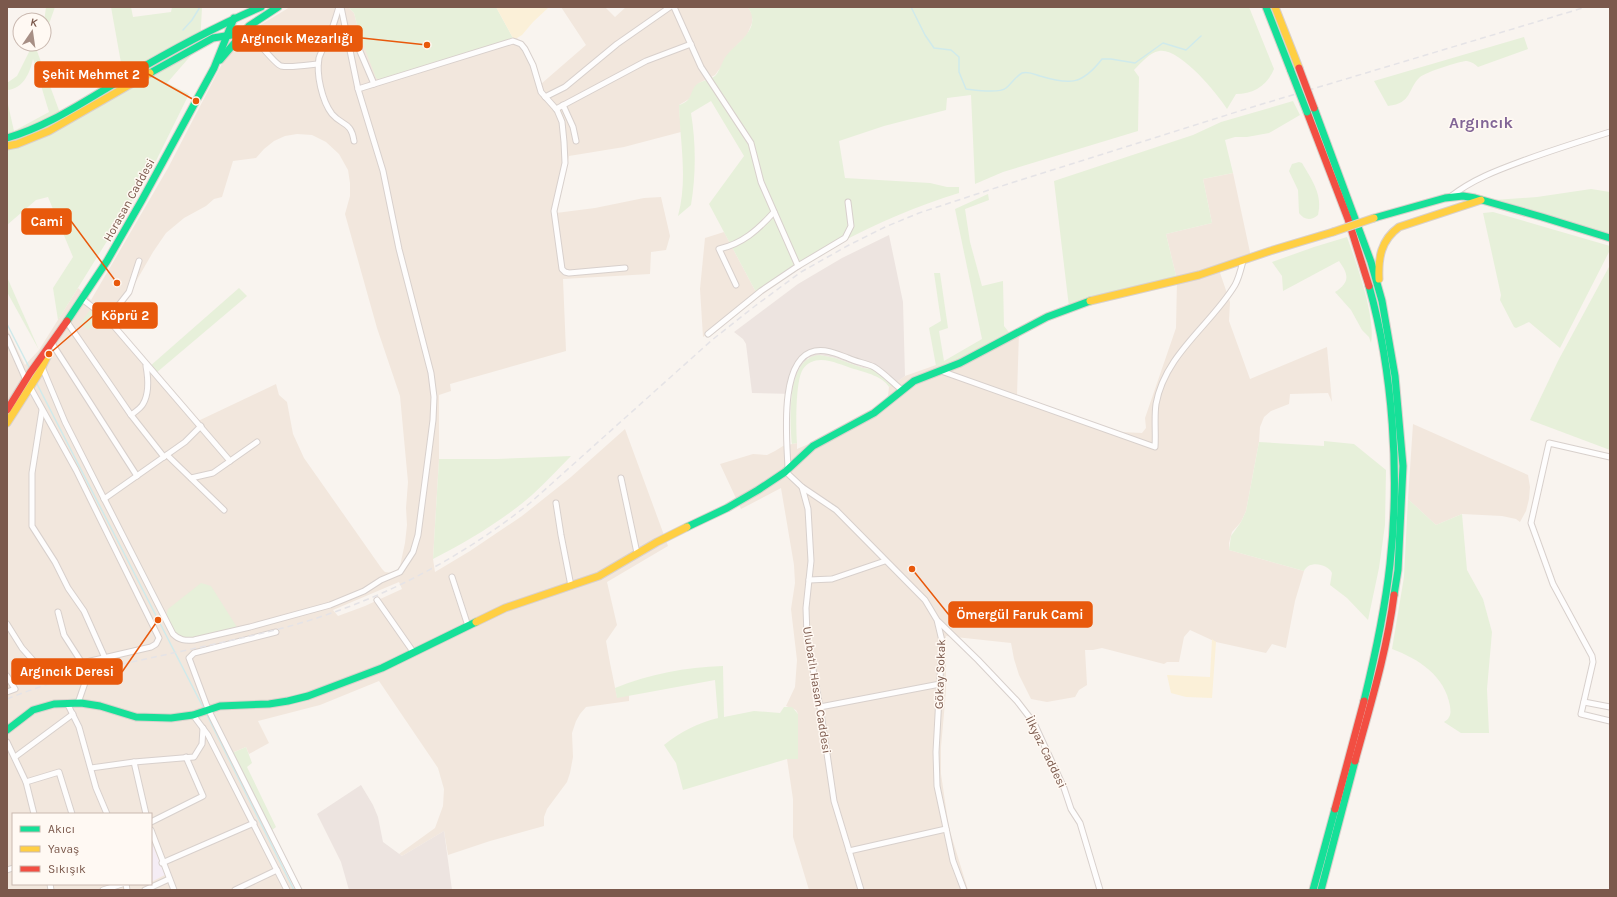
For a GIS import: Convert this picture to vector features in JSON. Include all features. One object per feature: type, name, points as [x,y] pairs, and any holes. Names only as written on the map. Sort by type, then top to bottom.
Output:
[{"type":"main road","points":[[7,138],[41,126],[161,56],[234,18],[261,7]]},
{"type":"main road","name":"Horasan Caddesi","points":[[7,423],[42,367],[67,322],[107,261],[214,68],[228,49],[246,30],[278,7]]},
{"type":"main road","points":[[1266,7],[1361,257],[1374,303],[1387,377],[1395,466],[1394,523],[1390,570],[1384,612],[1370,676],[1313,890]]},
{"type":"main road","points":[[1275,7],[1371,262],[1382,300]]},
{"type":"main road","points":[[7,146],[17,144],[49,130],[189,50],[213,38],[246,30],[250,17],[247,13]]},
{"type":"main road","name":"Horasan Caddesi","points":[[214,68],[234,18]]},
{"type":"main road","points":[[7,730],[33,710],[49,705],[78,703],[100,706],[122,714],[143,718],[171,718],[196,714],[220,706],[269,704],[299,699],[365,676],[514,604],[599,576],[637,553],[739,502],[787,470],[813,446],[874,413],[902,390],[919,379],[969,359],[1035,323],[1071,307],[1106,296],[1199,275],[1374,218],[1450,197],[1463,196],[1481,200],[1610,238]]},
{"type":"main road","points":[[1321,890],[1377,678],[1392,613],[1398,570],[1403,466],[1395,376],[1382,300],[1378,259],[1383,244],[1390,234],[1399,227],[1481,200]]},
{"type":"main road","name":"Horasan Caddesi","points":[[7,410],[26,380],[55,342]]},
{"type":"street","points":[[42,367],[59,410],[173,634],[184,640],[194,640],[250,627],[330,605],[364,591],[381,580],[397,574],[405,566],[413,552],[418,535],[432,426],[433,381],[399,249],[383,171],[358,89],[340,7]]},
{"type":"street","points":[[340,7],[330,34],[321,52],[318,70],[327,106],[334,116],[353,131],[354,141]]},
{"type":"street","points":[[545,97],[564,86],[617,44],[670,7]]},
{"type":"street","points":[[674,7],[701,67],[751,143],[761,182],[798,266]]},
{"type":"street","points":[[246,30],[279,66],[318,64]]},
{"type":"street","points":[[346,30],[354,37],[374,84]]},
{"type":"street","points":[[358,89],[513,41],[521,44],[533,65],[542,92],[556,109],[562,122],[565,152],[563,174],[554,211],[562,269],[565,272],[569,272],[625,268]]},
{"type":"street","points":[[556,109],[646,61],[691,44]]},
{"type":"street","points":[[563,105],[573,127],[576,141]]},
{"type":"street","points":[[1450,197],[1472,182],[1488,174],[1563,146],[1610,132]]},
{"type":"street","points":[[708,334],[760,291],[845,238],[851,226],[848,202]]},
{"type":"street","points":[[736,285],[719,249],[736,244],[747,238],[774,212]]},
{"type":"street","points":[[107,320],[129,292],[139,261]]},
{"type":"street","points":[[941,371],[1156,447],[1156,406],[1162,385],[1181,351],[1236,284],[1243,261]]},
{"type":"street","points":[[82,299],[107,320],[230,461]]},
{"type":"street","points":[[67,322],[131,415],[165,456],[191,478],[224,510]]},
{"type":"street","points":[[7,337],[26,380]]},
{"type":"street","points":[[55,342],[137,476]]},
{"type":"street","points":[[787,470],[786,410],[793,373],[800,362],[808,354],[816,351],[831,352],[869,365],[880,371],[902,390]]},
{"type":"street","points":[[131,415],[143,404],[147,384],[146,364]]},
{"type":"street","points":[[7,624],[22,648],[46,676],[82,663],[151,647],[156,644],[159,636],[76,470],[30,387]]},
{"type":"street","points":[[42,410],[32,473],[32,526],[55,562],[68,588],[84,611],[105,658]]},
{"type":"street","points":[[104,499],[185,442],[201,426]]},
{"type":"street","points":[[191,478],[213,473],[257,442]]},
{"type":"street","points":[[1610,457],[1549,443],[1531,523],[1553,584],[1592,656],[1593,662],[1581,714],[1610,720]]},
{"type":"street","name":"Gökay Sokak","points":[[787,470],[802,487],[836,510],[925,600],[937,620],[942,641],[936,746],[936,786],[953,861],[964,890]]},
{"type":"street","points":[[621,478],[637,553]]},
{"type":"street","name":"Ulubatlı Hasan Caddesi","points":[[802,487],[809,516],[811,561],[806,608],[806,626],[834,801],[861,890]]},
{"type":"street","points":[[556,503],[560,535],[571,586]]},
{"type":"street","points":[[809,580],[832,579],[885,561]]},
{"type":"street","points":[[452,577],[468,626]]},
{"type":"street","points":[[377,600],[414,653]]},
{"type":"street","points":[[58,612],[64,635],[82,663]]},
{"type":"street","name":"İlkyaz Caddesi","points":[[937,620],[1017,701],[1034,723],[1064,788],[1071,809],[1080,823],[1100,890]]},
{"type":"street","points":[[276,632],[194,653],[191,655],[190,662],[207,710],[299,890]]},
{"type":"street","points":[[7,676],[15,689],[7,692]]},
{"type":"street","points":[[78,703],[87,677]]},
{"type":"street","points":[[820,707],[940,684]]},
{"type":"street","points":[[1584,702],[1610,707]]},
{"type":"street","points":[[67,703],[79,727],[96,788],[107,813]]},
{"type":"street","points":[[15,758],[73,714]]},
{"type":"street","points":[[196,714],[254,823],[287,890]]},
{"type":"street","points":[[91,768],[134,762],[194,757],[203,740],[203,727]]},
{"type":"street","points":[[7,742],[26,782],[34,813]]},
{"type":"street","points":[[152,822],[203,796],[186,757]]},
{"type":"street","points":[[134,762],[146,813]]},
{"type":"street","points":[[26,782],[59,772],[72,813]]},
{"type":"street","points":[[162,863],[254,823]]},
{"type":"street","points":[[849,851],[946,829]]},
{"type":"street","points":[[152,833],[162,863],[174,890]]},
{"type":"street","points":[[235,890],[277,870]]},
{"type":"street","points":[[145,890],[169,879]]},
{"type":"street","points":[[103,890],[119,885]]},
{"type":"shaded area","points":[[290,7],[348,7],[354,13],[360,36],[517,38],[527,48],[534,60],[541,84],[586,45],[561,7],[605,7],[615,17],[626,7],[748,7],[752,14],[752,23],[747,35],[738,44],[715,75],[699,83],[689,99],[679,105],[681,132],[624,147],[569,156],[556,213],[595,208],[644,198],[661,197],[670,236],[666,250],[651,252],[650,274],[563,279],[566,351],[450,384],[451,391],[439,395],[439,459],[433,559],[435,572],[470,551],[522,516],[571,477],[625,429],[668,546],[607,582],[617,625],[606,641],[610,663],[617,697],[629,695],[629,701],[586,707],[580,714],[572,733],[573,757],[570,773],[567,782],[547,809],[544,817],[544,826],[490,841],[448,855],[444,831],[402,856],[399,854],[435,828],[443,806],[444,789],[438,768],[379,681],[320,705],[258,721],[269,743],[249,754],[246,747],[227,755],[294,890],[7,890],[7,329],[25,365],[39,350],[78,288],[91,300],[168,168],[226,56],[247,33]],"holes":[[[297,134],[312,135],[326,142],[339,154],[348,170],[350,196],[345,214],[377,328],[400,396],[408,482],[406,508],[407,525],[400,566],[392,573],[385,572],[382,569],[304,458],[293,434],[287,402],[279,395],[276,384],[198,421],[112,323],[153,252],[166,233],[184,218],[206,206],[214,199],[222,197],[233,161],[256,158],[274,141],[285,136]],[[399,582],[402,589],[365,606],[338,616],[333,610]]]},
{"type":"shaded area","points":[[1233,173],[1251,257],[1218,267],[1230,302],[1229,321],[1250,379],[1327,347],[1332,402],[1328,393],[1290,394],[1289,404],[1271,411],[1264,417],[1260,427],[1259,442],[1246,511],[1241,522],[1232,532],[1229,543],[1229,550],[1304,571],[1295,601],[1286,648],[1272,644],[1266,653],[1216,642],[1190,630],[1184,637],[1179,662],[1167,662],[1164,664],[1102,648],[1085,650],[1087,685],[1079,690],[1075,697],[1047,702],[1031,699],[1019,675],[1011,643],[946,636],[946,691],[941,747],[941,774],[949,828],[968,890],[809,890],[793,837],[793,799],[787,759],[798,759],[798,714],[796,710],[786,706],[795,687],[797,660],[791,609],[795,583],[794,565],[781,488],[741,509],[720,464],[753,454],[767,455],[783,446],[797,443],[797,449],[811,443],[880,406],[888,396],[889,387],[905,376],[936,365],[937,371],[1019,332],[1017,395],[1121,432],[1142,433],[1146,428],[1145,418],[1176,328],[1177,280],[1166,234],[1212,223],[1203,179]]},
{"type":"shaded area","points":[[724,232],[757,294],[703,337],[700,289],[705,238]]},
{"type":"shaded area","points":[[889,235],[903,302],[905,376],[894,384],[873,369],[863,368],[835,358],[820,355],[808,358],[800,368],[796,377],[793,394],[752,393],[746,344],[743,339],[734,332],[798,284],[842,258]]},
{"type":"shaded area","points":[[1413,424],[1528,475],[1530,487],[1529,499],[1526,511],[1520,522],[1516,519],[1502,516],[1462,514],[1436,525],[1408,499]]},
{"type":"shaded area","points":[[361,785],[373,805],[378,817],[383,842],[402,856],[444,831],[452,890],[349,890],[341,862],[317,814]]},
{"type":"shaded area","points":[[152,843],[165,875],[152,882]]},
{"type":"green space","points":[[46,7],[55,7],[52,15],[52,12],[45,12]]},
{"type":"green space","points":[[111,7],[131,7],[133,17],[171,12],[172,7],[202,7],[200,45],[167,83],[189,94],[153,167],[58,320],[53,288],[73,257],[48,197],[36,200],[7,225],[7,100],[14,131],[49,112],[33,59],[28,75],[17,87],[7,90],[7,83],[17,76],[29,52],[37,52],[60,113],[123,74]]},
{"type":"green space","points":[[348,7],[496,7],[513,38],[380,80],[376,78],[360,36],[354,13]]},
{"type":"green space","points":[[748,7],[1249,7],[1274,69],[1268,80],[1259,88],[1254,91],[1236,94],[1227,109],[1197,72],[1187,63],[1177,56],[1167,52],[1155,52],[1134,70],[1139,77],[1138,131],[1003,172],[975,184],[971,95],[947,98],[946,110],[884,126],[839,141],[845,178],[930,183],[947,187],[959,187],[959,193],[913,209],[853,236],[817,256],[757,294],[709,204],[744,156],[711,101],[691,113],[695,159],[693,193],[691,205],[678,216],[683,188],[683,161],[679,105],[689,99],[696,85],[716,75],[726,56],[747,34],[752,22],[752,15]]},
{"type":"green space","points":[[1524,37],[1528,49],[1478,67],[1470,62],[1463,61],[1423,75],[1416,82],[1406,99],[1396,104],[1388,106],[1374,81]]},
{"type":"green space","points":[[1293,101],[1300,115],[1269,133],[1247,137],[1235,137],[1225,140],[1233,173],[1203,179],[1212,223],[1166,234],[1177,280],[1069,307],[1054,181],[1193,135],[1221,122]]},
{"type":"green space","points":[[1299,162],[1302,163],[1318,194],[1318,215],[1310,219],[1303,217],[1299,213],[1298,190],[1289,171],[1292,164]]},
{"type":"green space","points":[[1591,189],[1610,192],[1610,236],[1494,200],[1537,197]]},
{"type":"green space","points":[[988,194],[989,200],[965,209],[970,242],[982,286],[1003,281],[1004,326],[1011,335],[937,371],[929,328],[941,321],[934,273],[940,273],[948,328],[939,331],[944,361],[982,339],[955,209]]},
{"type":"green space","points":[[1493,212],[1610,246],[1610,250],[1560,348],[1529,322],[1516,328],[1514,327],[1500,300],[1501,295],[1483,213]]},
{"type":"green space","points":[[1347,237],[1360,275],[1368,305],[1371,319],[1371,343],[1369,337],[1362,330],[1351,310],[1335,292],[1343,285],[1346,278],[1345,270],[1339,261],[1283,291],[1282,276],[1272,262]]},
{"type":"green space","points":[[1610,265],[1610,450],[1530,420],[1558,361]]},
{"type":"green space","points":[[7,277],[39,350],[7,292]]},
{"type":"green space","points":[[239,288],[247,296],[156,373],[149,367]]},
{"type":"green space","points":[[90,310],[98,317],[88,330],[80,324]]},
{"type":"green space","points":[[820,355],[835,358],[863,368],[873,369],[894,384],[889,387],[887,383],[874,375],[838,363],[825,360],[813,361],[803,369],[800,375],[797,394],[797,443],[792,444],[791,406],[792,391],[796,377],[801,366],[809,358]]},
{"type":"green space","points":[[1324,441],[1354,444],[1386,470],[1385,525],[1379,568],[1368,620],[1347,598],[1330,585],[1332,573],[1327,567],[1314,564],[1310,565],[1304,571],[1229,550],[1231,536],[1241,522],[1246,511],[1259,442],[1324,446]]},
{"type":"green space","points":[[571,456],[532,495],[497,522],[472,538],[433,559],[439,459],[497,459]]},
{"type":"green space","points":[[1408,499],[1436,525],[1462,514],[1467,570],[1483,599],[1492,632],[1487,689],[1489,733],[1461,733],[1444,722],[1450,715],[1450,706],[1443,686],[1437,677],[1412,658],[1392,649],[1404,577]]},
{"type":"green space","points":[[201,583],[211,586],[240,632],[191,643],[185,643],[179,640],[166,617],[168,609]]},
{"type":"green space","points":[[723,666],[724,717],[754,711],[780,713],[784,707],[792,707],[798,714],[798,759],[787,759],[683,790],[676,763],[664,745],[690,728],[703,722],[718,718],[715,680],[617,698],[615,688],[668,672]]},
{"type":"green space","points":[[246,747],[252,763],[247,767],[276,827],[272,830],[232,753]]},
{"type":"sand","points":[[496,7],[549,7],[522,35],[517,38],[513,38]]},
{"type":"sand","points":[[1212,639],[1216,642],[1212,698],[1186,697],[1171,693],[1167,675],[1210,677]]},
{"type":"waterway","points":[[183,30],[192,20],[200,7]]},
{"type":"waterway","points":[[911,7],[925,35],[934,48],[951,50],[959,57],[959,72],[966,89],[981,91],[1003,90],[1024,72],[1060,81],[1075,81],[1088,74],[1102,59],[1135,63],[1163,43],[1186,50],[1201,36]]},
{"type":"waterway","points":[[7,324],[30,369]]},
{"type":"waterway","points":[[36,382],[204,709]]},
{"type":"waterway","points":[[206,713],[294,890]]},
{"type":"tunnel","points":[[82,663],[87,677]]},
{"type":"railway","points":[[7,699],[94,671],[271,631],[306,621],[340,610],[374,596],[439,564],[471,546],[530,503],[712,340],[755,306],[801,272],[885,227],[919,213],[989,190],[1249,108],[1586,7]]},
{"type":"traffic: fast","points":[[7,138],[23,133],[53,119],[209,31],[261,7]]},
{"type":"traffic: fast","points":[[220,60],[249,26],[278,7]]},
{"type":"traffic: fast","points":[[1266,7],[1291,71]]},
{"type":"traffic: fast","points":[[67,321],[107,261],[142,200],[214,68],[234,18]]},
{"type":"traffic: fast","points":[[150,73],[213,38],[244,33]]},
{"type":"traffic: fast","points":[[1291,71],[1307,112]]},
{"type":"traffic: fast","points":[[1314,108],[1371,262],[1382,301],[1395,376],[1403,466],[1398,570],[1394,595]]},
{"type":"traffic: fast","points":[[1374,218],[1445,198],[1463,196],[1542,217],[1610,238]]},
{"type":"traffic: fast","points":[[1364,701],[1376,650],[1390,564],[1394,495],[1394,460],[1389,388],[1384,353],[1369,286]]},
{"type":"traffic: fast","points":[[687,527],[727,508],[758,490],[785,472],[813,446],[874,413],[914,381],[960,363],[1047,317],[1090,301]]},
{"type":"traffic: fast","points":[[7,730],[33,710],[54,704],[81,703],[100,706],[136,717],[171,718],[193,715],[220,706],[269,704],[288,701],[308,696],[382,668],[476,622]]},
{"type":"traffic: fast","points":[[1321,890],[1355,761]]},
{"type":"traffic: fast","points":[[1313,890],[1335,809]]},
{"type":"traffic: slow","points":[[1275,7],[1299,68]]},
{"type":"traffic: slow","points":[[7,146],[17,144],[49,131],[150,73]]},
{"type":"traffic: slow","points":[[1379,279],[1379,264],[1384,244],[1399,227],[1481,200]]},
{"type":"traffic: slow","points":[[1333,232],[1374,218]]},
{"type":"traffic: slow","points":[[1090,301],[1199,275],[1333,232]]},
{"type":"traffic: slow","points":[[7,423],[39,373],[48,355]]},
{"type":"traffic: slow","points":[[476,622],[505,608],[599,576],[657,542],[687,527]]},
{"type":"traffic: jam","points":[[1299,68],[1314,108]]},
{"type":"traffic: jam","points":[[1307,112],[1348,219],[1369,286]]},
{"type":"traffic: jam","points":[[7,410],[30,373],[67,321]]},
{"type":"traffic: jam","points":[[1355,761],[1383,658],[1394,595]]},
{"type":"traffic: jam","points":[[1335,809],[1364,701]]},
{"type":"place","name":"Argıncık Mezarlığı","points":[[427,45]]},
{"type":"place","name":"Şehit Mehmet 2","points":[[196,101]]},
{"type":"place","name":"Cami","points":[[117,283]]},
{"type":"place","name":"Köprü 2","points":[[49,354]]},
{"type":"place","name":"Ömergül Faruk Cami","points":[[912,569]]},
{"type":"place","name":"Argıncık Deresi","points":[[158,620]]},
{"type":"district","name":"Argıncık","points":[[1481,122]]}]
